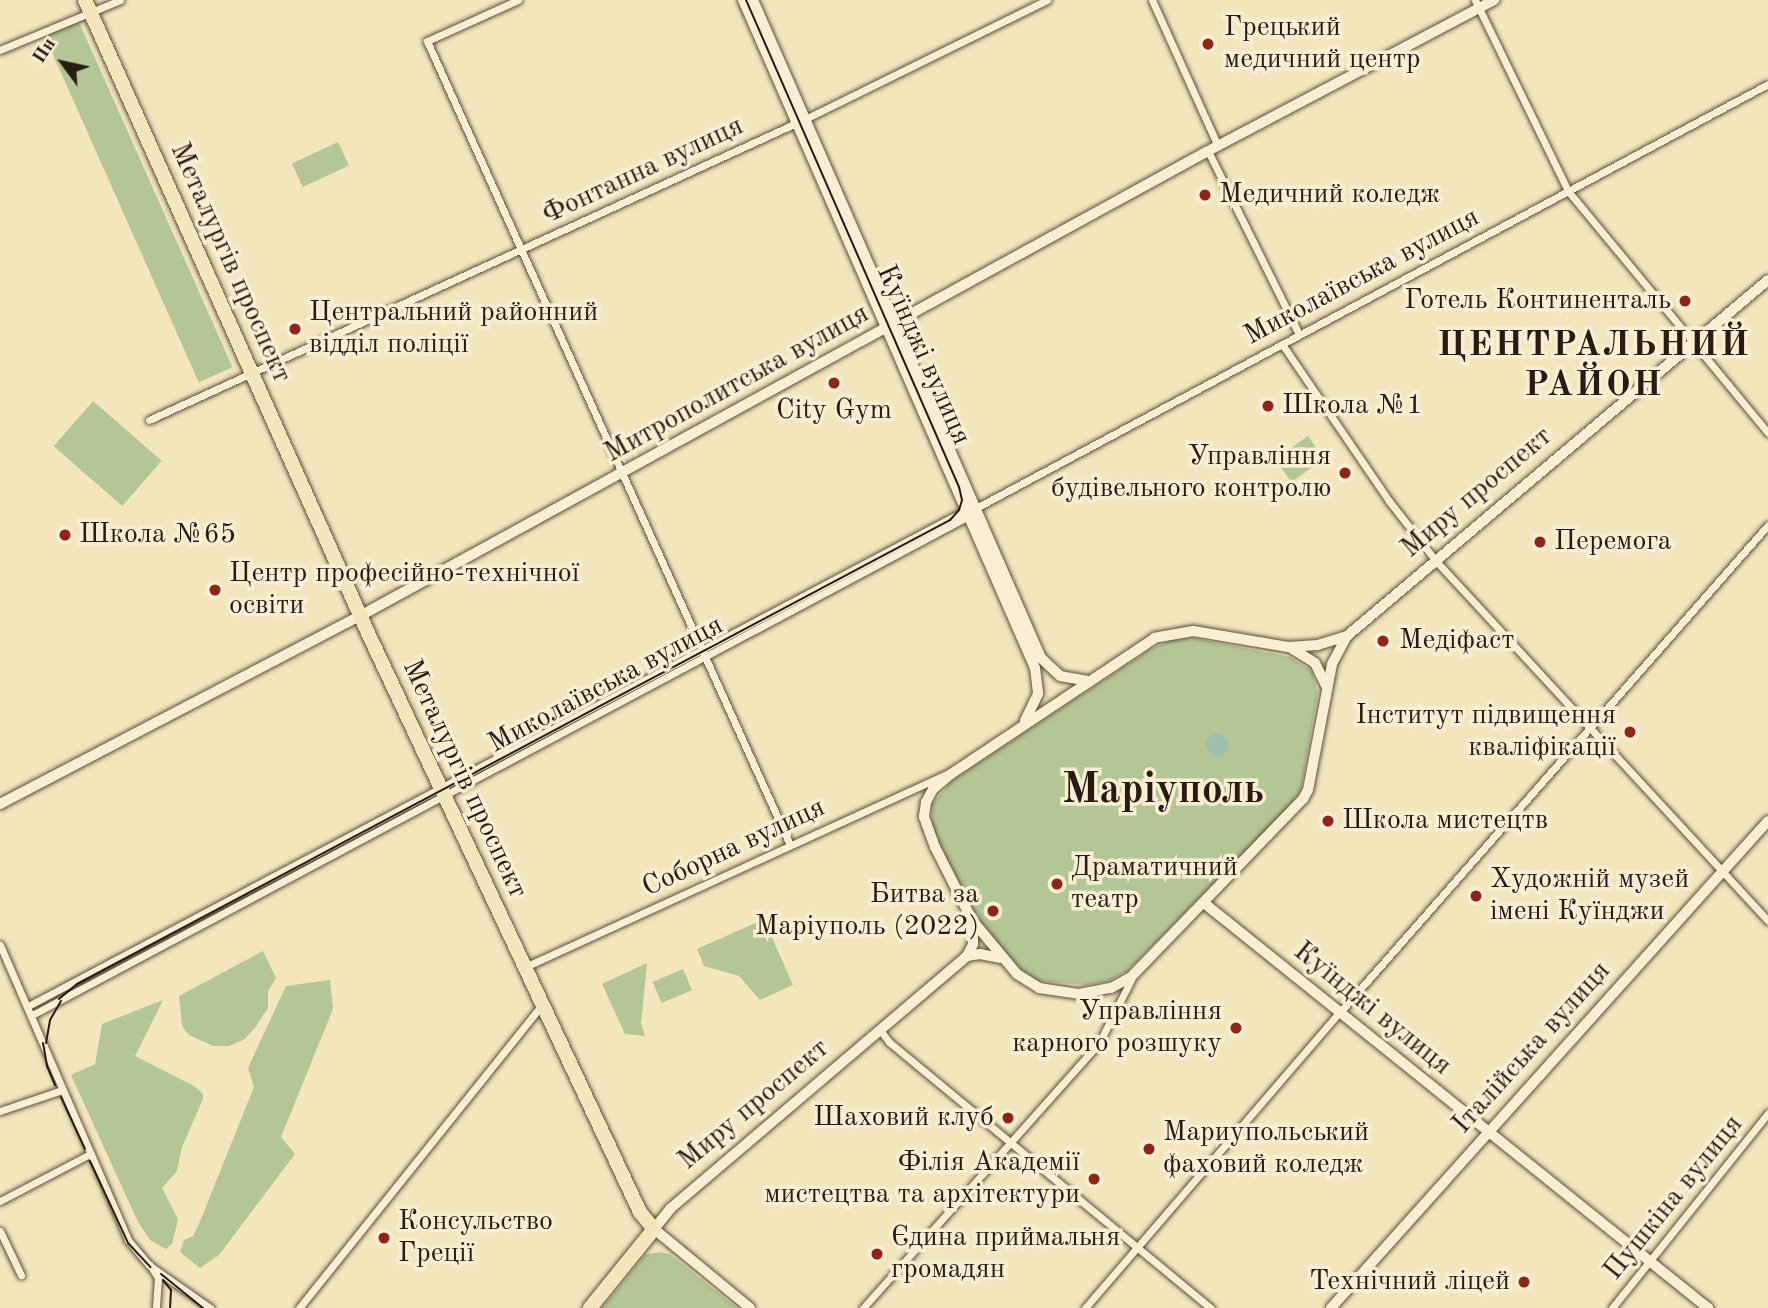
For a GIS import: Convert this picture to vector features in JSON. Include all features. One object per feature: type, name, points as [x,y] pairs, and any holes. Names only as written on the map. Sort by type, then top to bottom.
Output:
[{"type":"highway","name":"Металургів проспект","points":[[88,6],[360,616],[640,1212],[653,1229]]},
{"type":"highway","name":"Миру проспект","points":[[590,1308],[653,1229]]},
{"type":"main road","name":"Куїнджі вулиця","points":[[743,0],[801,121],[891,326],[1037,675],[1036,702],[1019,728]]},
{"type":"main road","name":"Куїнджі вулиця","points":[[753,0],[801,121]]},
{"type":"main road","name":"Митрополитська вулиця","points":[[0,804],[360,616],[1477,4],[1494,0]]},
{"type":"main road","name":"Миру проспект","points":[[1347,636],[1318,645],[1288,647],[1193,631],[1167,634],[1143,643],[960,768],[929,795],[924,817],[934,847],[972,920],[1003,959],[1031,985],[1069,993],[1090,993],[1111,988],[1140,968],[1303,799],[1308,790],[1335,656],[1347,636],[1768,280]]},
{"type":"main road","name":"Куїнджі вулиця","points":[[970,511],[1041,658],[1060,676],[1087,681]]},
{"type":"main road","name":"Миру проспект","points":[[1288,647],[1315,663],[1323,676],[1326,691]]},
{"type":"main road","name":"Італійська вулиця","points":[[1331,1308],[1768,821]]},
{"type":"main road","name":"Куїнджі вулиця","points":[[1204,903],[1708,1308]]},
{"type":"main road","points":[[972,920],[974,936],[967,956],[988,954],[1003,959]]},
{"type":"main road","name":"Миру проспект","points":[[653,1229],[671,1208],[967,956]]},
{"type":"main road","name":"Металургів проспект","points":[[653,1229],[750,1308]]},
{"type":"street","points":[[0,50],[88,6],[120,0]]},
{"type":"street","points":[[518,0],[427,41],[790,845]]},
{"type":"street","name":"Фонтанна вулиця","points":[[149,420],[801,121],[1047,0]]},
{"type":"street","points":[[1152,0],[1213,149],[1298,334]]},
{"type":"street","points":[[1477,4],[1569,191],[1768,433]]},
{"type":"street","name":"Миколаївська вулиця","points":[[32,1015],[336,848],[1768,84]]},
{"type":"street","points":[[1282,344],[1389,501],[1436,561],[1768,921]]},
{"type":"street","points":[[1085,1308],[1340,1012],[1768,525]]},
{"type":"street","name":"Соборна вулиця","points":[[525,967],[960,768]]},
{"type":"street","name":"Миколаївська вулиця","points":[[28,1006],[336,848]]},
{"type":"street","points":[[0,945],[128,1240],[161,1275],[210,1308]]},
{"type":"street","points":[[863,1308],[1101,1040],[1119,999],[1140,968]]},
{"type":"street","points":[[299,1308],[542,1004]]},
{"type":"street","points":[[880,1030],[888,1042],[1211,1308]]},
{"type":"street","points":[[0,1111],[62,1090]]},
{"type":"street","name":"Пушкіна вулиця","points":[[1612,1308],[1768,1113]]},
{"type":"street","points":[[0,1201],[90,1154]]},
{"type":"street","points":[[0,1231],[20,1275]]},
{"type":"street","points":[[156,1308],[161,1275]]},
{"type":"shaded area","points":[[78,20],[233,367],[199,382],[44,35]]},
{"type":"shaded area","points":[[338,142],[349,166],[303,187],[292,164]]},
{"type":"shaded area","points":[[93,401],[162,461],[122,506],[54,446]]},
{"type":"shaded area","points":[[1308,436],[1324,459],[1291,482],[1275,459]]},
{"type":"shaded area","points":[[1193,638],[1290,657],[1312,671],[1318,693],[1301,788],[1292,804],[1127,971],[1108,981],[1085,985],[1038,981],[1021,971],[975,916],[946,862],[932,825],[932,804],[953,780],[1151,649],[1172,640]]},
{"type":"shaded area","points":[[1217,734],[1225,737],[1228,745],[1225,753],[1217,756],[1209,753],[1206,745],[1209,737]]},
{"type":"shaded area","points":[[764,919],[793,985],[760,1000],[739,976],[704,966],[697,949]]},
{"type":"shaded area","points":[[263,951],[276,978],[268,991],[268,1008],[254,1029],[245,1039],[229,1046],[213,1046],[189,1035],[182,1026],[179,996]]},
{"type":"shaded area","points":[[647,963],[641,1023],[645,1036],[625,1034],[602,984]]},
{"type":"shaded area","points":[[683,969],[692,990],[662,1003],[653,982]]},
{"type":"shaded area","points":[[330,980],[333,1009],[281,1137],[295,1154],[219,1255],[200,1268],[180,1252],[184,1240],[193,1236],[199,1224],[254,1087],[248,1068],[286,986]]},
{"type":"shaded area","points":[[163,1000],[135,1056],[194,1086],[203,1094],[182,1147],[177,1171],[162,1188],[178,1219],[172,1244],[166,1249],[150,1240],[138,1222],[71,1075],[95,1064],[102,1024]]},
{"type":"shaded area","points":[[662,1252],[671,1255],[737,1308],[602,1308],[646,1254]]},
{"type":"tram line","points":[[59,999],[77,984],[950,520],[959,510],[962,500],[959,487],[746,0]]},
{"type":"tram line","points":[[46,1043],[50,1020],[61,1001]]},
{"type":"tram line","points":[[43,1043],[47,1066],[55,1085]]},
{"type":"tram line","points":[[61,1097],[85,1149]]},
{"type":"tram line","points":[[90,1161],[128,1243],[150,1267]]},
{"type":"tram line","points":[[161,1274],[203,1308]]},
{"type":"tram line","points":[[163,1280],[171,1290],[170,1308]]},
{"type":"place","name":"Грецький медичний центр","points":[[1208,44]]},
{"type":"place","name":"Медичний коледж","points":[[1205,195]]},
{"type":"place","name":"Готель Континенталь","points":[[1685,301]]},
{"type":"place","name":"Центральний районний відділ поліції","points":[[295,329]]},
{"type":"place","name":"City Gym","points":[[834,383]]},
{"type":"place","name":"Школа №1","points":[[1268,406]]},
{"type":"place","name":"Управління будівельного контролю","points":[[1345,473]]},
{"type":"place","name":"Школа №65","points":[[65,535]]},
{"type":"place","name":"Перемога","points":[[1540,542]]},
{"type":"place","name":"Центр професійно-технічної освіти","points":[[215,590]]},
{"type":"place","name":"Медіфаст","points":[[1383,641]]},
{"type":"place","name":"Інститут підвищення кваліфікації","points":[[1630,732]]},
{"type":"place","name":"Школа мистецтв","points":[[1328,821]]},
{"type":"place","name":"Драматичний театр","points":[[1057,884]]},
{"type":"place","name":"Художній музей імені Куїнджи","points":[[1476,896]]},
{"type":"place","name":"Битва за Маріуполь (2022)","points":[[993,911]]},
{"type":"place","name":"Управління карного розшуку","points":[[1236,1028]]},
{"type":"place","name":"Шаховий клуб","points":[[1008,1118]]},
{"type":"place","name":"Мариупольський фаховий коледж","points":[[1149,1149]]},
{"type":"place","name":"Філія Академії мистецтва та архітектури","points":[[1094,1179]]},
{"type":"place","name":"Консульство Греції","points":[[384,1238]]},
{"type":"place","name":"Єдина приймальня громадян","points":[[877,1254]]},
{"type":"place","name":"Технічний ліцей","points":[[1524,1282]]},
{"type":"district","name":"ЦЕНТРАЛЬНИЙ РАЙОН","points":[[1594,366]]},
{"type":"district","name":"Маріуполь","points":[[1163,791]]}]
